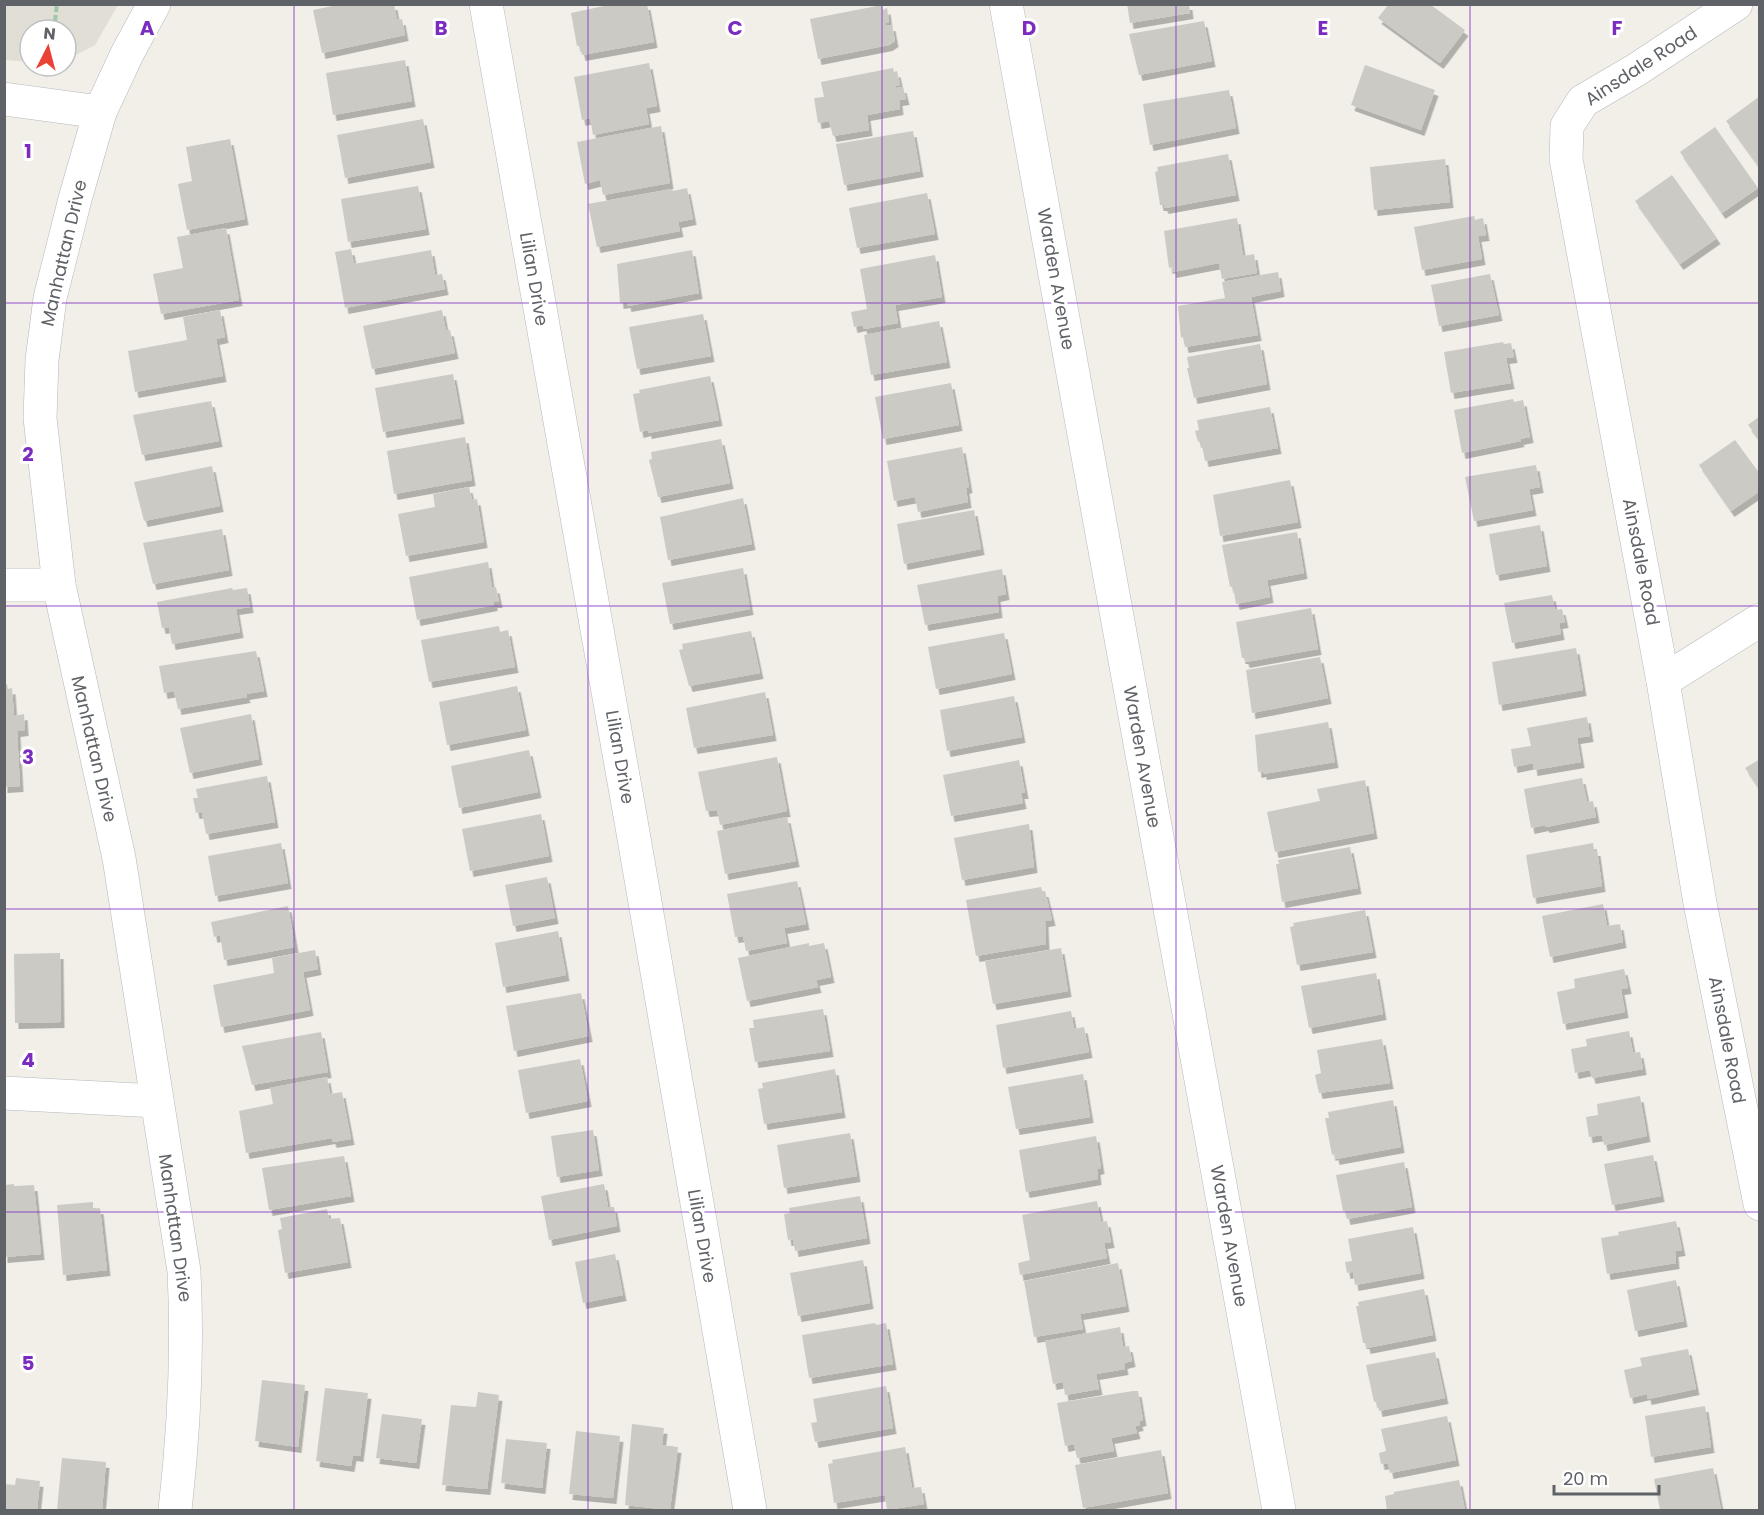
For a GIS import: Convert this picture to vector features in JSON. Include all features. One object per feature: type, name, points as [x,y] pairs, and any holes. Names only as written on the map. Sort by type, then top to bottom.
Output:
[{"type":"street","name":"Manhattan Drive","points":[[154,4],[100,112],[50,298],[42,360],[41,428],[59,585],[119,858],[184,1271],[187,1329],[181,1461],[175,1510]]},
{"type":"street","name":"Lilian Drive","points":[[486,4],[750,1510]]},
{"type":"street","name":"Warden Avenue","points":[[1006,4],[1279,1510]]},
{"type":"street","name":"Ainsdale Road","points":[[1736,4],[1636,70],[1583,101],[1567,126],[1566,159],[1663,681],[1700,903],[1760,1204]]},
{"type":"street","points":[[4,99],[100,112]]},
{"type":"street","points":[[4,585],[59,585]]},
{"type":"street","points":[[1663,681],[1760,620]]},
{"type":"street","points":[[4,1093],[157,1101]]},
{"type":"shaded area","points":[[5,4],[118,5],[95,45],[78,54],[78,18],[18,18],[18,61],[5,60]]},
{"type":"building","points":[[342,4],[394,4],[397,20],[402,19],[405,35],[322,53],[313,10]]},
{"type":"building","points":[[613,4],[647,4],[654,42],[582,55],[580,46],[577,46],[571,13]]},
{"type":"building","points":[[1127,4],[1189,4],[1190,13],[1130,23]]},
{"type":"building","points":[[882,5],[883,10],[887,8],[889,22],[885,23],[886,26],[892,25],[895,41],[889,45],[818,59],[810,19]]},
{"type":"building","points":[[1388,5],[1431,5],[1465,30],[1440,63],[1378,18]]},
{"type":"building","points":[[1204,21],[1212,61],[1139,75],[1129,34]]},
{"type":"building","points":[[405,60],[412,101],[333,115],[326,73]]},
{"type":"building","points":[[649,63],[657,106],[646,108],[649,124],[593,135],[590,118],[582,120],[574,77]]},
{"type":"building","points":[[1365,65],[1435,90],[1421,130],[1351,105]]},
{"type":"building","points":[[893,68],[894,72],[897,71],[900,85],[895,86],[896,88],[903,87],[906,99],[899,100],[900,109],[867,115],[869,130],[833,136],[829,121],[818,123],[814,98],[824,97],[821,82]]},
{"type":"building","points":[[1229,90],[1236,128],[1150,145],[1143,104]]},
{"type":"building","points":[[1760,96],[1760,168],[1726,121]]},
{"type":"building","points":[[423,119],[431,162],[345,178],[337,135]]},
{"type":"building","points":[[661,126],[670,183],[603,195],[600,180],[585,184],[577,142]]},
{"type":"building","points":[[1715,127],[1758,188],[1722,213],[1680,152]]},
{"type":"building","points":[[913,131],[920,171],[844,185],[836,144]]},
{"type":"building","points":[[230,139],[245,219],[187,230],[178,184],[192,181],[186,147]]},
{"type":"building","points":[[1228,154],[1236,195],[1165,208],[1164,205],[1160,205],[1155,172],[1158,171],[1157,167]]},
{"type":"building","points":[[1445,159],[1450,202],[1374,210],[1370,167]]},
{"type":"building","points":[[1672,175],[1717,238],[1680,264],[1635,201]]},
{"type":"building","points":[[418,186],[426,229],[348,242],[341,199]]},
{"type":"building","points":[[687,188],[693,219],[678,222],[680,231],[597,247],[588,204]]},
{"type":"building","points":[[927,193],[935,234],[857,248],[849,208]]},
{"type":"building","points":[[1474,216],[1475,220],[1483,218],[1486,235],[1478,236],[1482,259],[1422,270],[1414,227]]},
{"type":"building","points":[[1237,218],[1243,256],[1254,254],[1257,273],[1222,279],[1219,263],[1173,272],[1172,267],[1169,268],[1164,231]]},
{"type":"building","points":[[226,228],[239,300],[161,314],[153,274],[183,268],[177,237]]},
{"type":"building","points":[[351,249],[354,264],[431,250],[435,275],[442,274],[445,289],[345,308],[335,252]]},
{"type":"building","points":[[692,250],[699,293],[628,306],[627,302],[620,303],[617,264]]},
{"type":"building","points":[[935,255],[942,297],[895,305],[898,323],[864,329],[863,325],[854,327],[851,312],[867,309],[860,269]]},
{"type":"building","points":[[1278,272],[1281,291],[1251,297],[1258,335],[1185,347],[1183,337],[1181,338],[1178,306],[1225,298],[1222,282]]},
{"type":"building","points":[[1490,274],[1499,315],[1439,326],[1431,285]]},
{"type":"building","points":[[220,310],[225,337],[216,339],[223,376],[135,392],[128,351],[187,340],[183,317]]},
{"type":"building","points":[[442,310],[446,331],[450,330],[455,353],[372,369],[363,326]]},
{"type":"building","points":[[703,314],[711,356],[637,369],[629,327]]},
{"type":"building","points":[[939,321],[947,362],[871,375],[864,335]]},
{"type":"building","points":[[1503,342],[1504,344],[1511,343],[1514,357],[1506,358],[1511,383],[1451,393],[1444,352]]},
{"type":"building","points":[[1260,344],[1267,384],[1194,398],[1187,368],[1189,368],[1187,357]]},
{"type":"building","points":[[453,374],[461,418],[383,432],[375,388]]},
{"type":"building","points":[[710,376],[719,420],[648,433],[648,430],[640,432],[633,394],[640,393],[639,390]]},
{"type":"building","points":[[951,383],[959,425],[883,439],[875,397]]},
{"type":"building","points":[[1513,399],[1514,402],[1523,400],[1530,437],[1520,439],[1521,441],[1462,453],[1454,410]]},
{"type":"building","points":[[211,401],[219,441],[142,455],[133,415]]},
{"type":"building","points":[[1270,407],[1278,448],[1205,461],[1201,441],[1198,442],[1195,431],[1199,430],[1197,420]]},
{"type":"building","points":[[1760,416],[1760,440],[1748,425]]},
{"type":"building","points":[[465,437],[472,480],[394,494],[387,451]]},
{"type":"building","points":[[721,439],[730,483],[658,497],[649,460],[652,459],[651,452]]},
{"type":"building","points":[[1735,440],[1760,474],[1760,491],[1731,511],[1699,465]]},
{"type":"building","points":[[962,447],[969,487],[966,488],[968,502],[918,512],[915,497],[894,501],[887,461]]},
{"type":"building","points":[[1536,465],[1540,487],[1529,489],[1533,510],[1474,521],[1465,477]]},
{"type":"building","points":[[212,466],[220,506],[144,521],[134,482]]},
{"type":"building","points":[[1290,480],[1298,522],[1220,536],[1213,495]]},
{"type":"building","points":[[469,487],[472,500],[477,499],[484,542],[406,556],[398,514],[435,507],[433,494]]},
{"type":"building","points":[[743,498],[752,544],[668,560],[660,517]]},
{"type":"building","points":[[974,510],[981,549],[904,564],[897,524]]},
{"type":"building","points":[[1540,525],[1547,566],[1496,575],[1489,534]]},
{"type":"building","points":[[222,529],[229,570],[153,584],[143,543]]},
{"type":"building","points":[[1297,532],[1304,573],[1267,580],[1270,597],[1236,604],[1233,586],[1230,587],[1222,545]]},
{"type":"building","points":[[488,562],[492,588],[496,587],[499,602],[494,602],[494,605],[417,620],[409,577]]},
{"type":"building","points":[[743,568],[750,609],[670,624],[662,583]]},
{"type":"building","points":[[1002,569],[1006,594],[997,596],[999,612],[925,625],[917,585]]},
{"type":"building","points":[[232,588],[233,590],[247,588],[250,607],[236,609],[240,632],[172,644],[169,627],[162,628],[157,602]]},
{"type":"building","points":[[1552,595],[1555,610],[1562,609],[1565,622],[1559,623],[1561,634],[1512,643],[1504,603]]},
{"type":"building","points":[[1311,608],[1318,649],[1246,662],[1245,658],[1242,658],[1236,622]]},
{"type":"building","points":[[499,626],[500,632],[508,630],[515,667],[429,682],[421,640]]},
{"type":"building","points":[[751,631],[760,673],[689,686],[679,650],[683,649],[682,644]]},
{"type":"building","points":[[1004,633],[1012,674],[936,689],[928,647]]},
{"type":"building","points":[[1576,648],[1583,690],[1499,705],[1492,662]]},
{"type":"building","points":[[256,651],[264,691],[246,694],[247,697],[178,709],[174,691],[164,693],[159,666]]},
{"type":"building","points":[[1320,657],[1328,698],[1252,713],[1246,670]]},
{"type":"building","points":[[4,684],[7,684],[8,689],[12,688],[14,716],[24,714],[25,730],[17,731],[20,786],[4,787]]},
{"type":"building","points":[[517,686],[526,730],[447,745],[439,702]]},
{"type":"building","points":[[765,692],[773,735],[694,748],[686,708]]},
{"type":"building","points":[[1014,696],[1022,737],[947,751],[940,710]]},
{"type":"building","points":[[251,714],[259,759],[190,773],[180,728]]},
{"type":"building","points":[[1587,717],[1590,736],[1577,738],[1581,762],[1534,770],[1533,763],[1514,767],[1511,749],[1531,746],[1527,728]]},
{"type":"building","points":[[1328,722],[1335,762],[1263,774],[1263,771],[1258,772],[1255,735]]},
{"type":"building","points":[[529,750],[538,792],[459,808],[451,766]]},
{"type":"building","points":[[777,757],[787,811],[720,825],[717,810],[706,811],[698,772]]},
{"type":"building","points":[[1760,759],[1760,790],[1745,768]]},
{"type":"building","points":[[1019,760],[1025,793],[1021,793],[1023,803],[951,816],[943,775]]},
{"type":"building","points":[[267,776],[275,822],[206,834],[202,812],[196,813],[193,798],[198,798],[196,789]]},
{"type":"building","points":[[1582,778],[1587,802],[1593,801],[1596,817],[1531,828],[1524,789]]},
{"type":"building","points":[[1365,780],[1374,833],[1275,852],[1267,812],[1320,801],[1317,789]]},
{"type":"building","points":[[541,814],[549,856],[470,871],[462,829]]},
{"type":"building","points":[[787,817],[796,861],[725,874],[717,831]]},
{"type":"building","points":[[1029,824],[1034,867],[962,880],[954,838]]},
{"type":"building","points":[[281,843],[288,883],[215,896],[208,856]]},
{"type":"building","points":[[1593,843],[1594,850],[1597,850],[1602,886],[1533,898],[1526,855]]},
{"type":"building","points":[[1350,847],[1358,888],[1282,902],[1276,864],[1279,864],[1278,860]]},
{"type":"building","points":[[547,877],[555,918],[513,926],[505,885]]},
{"type":"building","points":[[797,881],[806,924],[784,928],[787,943],[746,951],[743,936],[735,937],[727,894]]},
{"type":"building","points":[[1041,887],[1042,891],[1045,891],[1052,920],[1045,921],[1046,944],[976,956],[966,900]]},
{"type":"building","points":[[1603,904],[1607,926],[1620,924],[1623,942],[1550,957],[1542,916]]},
{"type":"building","points":[[288,906],[295,947],[224,960],[220,935],[214,937],[211,922]]},
{"type":"building","points":[[1365,910],[1373,952],[1297,965],[1290,927],[1294,926],[1293,923]]},
{"type":"building","points":[[558,931],[566,975],[503,987],[495,943]]},
{"type":"building","points":[[809,943],[809,946],[824,943],[831,977],[816,980],[818,987],[747,1001],[738,958]]},
{"type":"building","points":[[1061,948],[1068,991],[993,1004],[985,961]]},
{"type":"building","points":[[315,950],[318,969],[303,972],[310,1010],[221,1027],[213,985],[274,973],[272,958]]},
{"type":"building","points":[[60,953],[61,1022],[15,1023],[14,954]]},
{"type":"building","points":[[1624,969],[1628,988],[1621,989],[1625,1012],[1563,1024],[1557,992],[1575,988],[1574,979]]},
{"type":"building","points":[[1376,973],[1383,1014],[1309,1028],[1301,986]]},
{"type":"building","points":[[581,993],[589,1036],[514,1051],[506,1006]]},
{"type":"building","points":[[823,1009],[830,1051],[755,1062],[749,1028],[754,1028],[753,1020]]},
{"type":"building","points":[[1071,1011],[1074,1029],[1084,1027],[1089,1052],[1003,1068],[996,1025]]},
{"type":"building","points":[[1629,1031],[1633,1053],[1640,1052],[1643,1069],[1592,1078],[1590,1070],[1575,1073],[1571,1049],[1587,1046],[1586,1039]]},
{"type":"building","points":[[321,1032],[328,1072],[252,1085],[242,1046]]},
{"type":"building","points":[[1382,1039],[1390,1083],[1319,1093],[1315,1075],[1321,1073],[1317,1050]]},
{"type":"building","points":[[580,1059],[588,1101],[526,1113],[518,1070]]},
{"type":"building","points":[[835,1069],[842,1112],[764,1124],[758,1089],[763,1088],[762,1083]]},
{"type":"building","points":[[1083,1074],[1090,1117],[1016,1129],[1008,1087]]},
{"type":"building","points":[[327,1077],[330,1094],[342,1092],[351,1139],[333,1142],[332,1138],[246,1153],[239,1111],[273,1104],[270,1088]]},
{"type":"building","points":[[1640,1096],[1647,1136],[1604,1145],[1602,1135],[1589,1137],[1586,1117],[1598,1115],[1597,1104]]},
{"type":"building","points":[[1393,1100],[1401,1147],[1336,1159],[1335,1154],[1332,1155],[1325,1118],[1329,1118],[1328,1112]]},
{"type":"building","points":[[593,1130],[599,1170],[557,1177],[551,1136]]},
{"type":"building","points":[[850,1133],[857,1176],[784,1188],[777,1145]]},
{"type":"building","points":[[1096,1136],[1101,1168],[1097,1169],[1098,1179],[1026,1192],[1019,1150]]},
{"type":"building","points":[[1653,1155],[1661,1196],[1612,1205],[1604,1164]]},
{"type":"building","points":[[344,1156],[351,1196],[269,1210],[262,1168]]},
{"type":"building","points":[[1404,1162],[1412,1207],[1347,1219],[1343,1211],[1336,1175]]},
{"type":"building","points":[[14,1184],[14,1186],[34,1185],[41,1254],[4,1257],[4,1185]]},
{"type":"building","points":[[604,1184],[608,1207],[614,1207],[617,1226],[549,1240],[541,1196]]},
{"type":"building","points":[[860,1196],[867,1238],[795,1251],[793,1239],[788,1240],[784,1214],[790,1213],[789,1208]]},
{"type":"building","points":[[1097,1201],[1101,1222],[1107,1221],[1111,1242],[1104,1243],[1107,1258],[1020,1275],[1018,1263],[1030,1260],[1022,1215]]},
{"type":"building","points":[[93,1202],[93,1209],[100,1208],[107,1270],[63,1275],[57,1205]]},
{"type":"building","points":[[327,1209],[329,1219],[340,1218],[348,1262],[285,1273],[278,1230],[282,1229],[280,1218]]},
{"type":"building","points":[[1676,1221],[1682,1250],[1675,1251],[1676,1263],[1607,1274],[1601,1238],[1619,1235],[1618,1232]]},
{"type":"building","points":[[1413,1227],[1421,1273],[1355,1285],[1353,1272],[1347,1273],[1345,1262],[1352,1261],[1348,1239]]},
{"type":"building","points":[[615,1254],[623,1295],[583,1303],[575,1262]]},
{"type":"building","points":[[863,1260],[870,1303],[798,1316],[790,1273]]},
{"type":"building","points":[[1118,1263],[1126,1306],[1080,1314],[1083,1329],[1034,1337],[1024,1281]]},
{"type":"building","points":[[1676,1280],[1684,1321],[1635,1331],[1627,1290]]},
{"type":"building","points":[[1424,1289],[1433,1335],[1367,1348],[1366,1343],[1363,1343],[1356,1306],[1359,1306],[1358,1302]]},
{"type":"building","points":[[875,1323],[876,1325],[886,1323],[893,1364],[809,1378],[802,1335]]},
{"type":"building","points":[[1120,1327],[1123,1347],[1129,1346],[1132,1361],[1124,1363],[1125,1369],[1096,1374],[1099,1389],[1065,1395],[1063,1382],[1053,1384],[1045,1341]]},
{"type":"building","points":[[1688,1349],[1696,1389],[1648,1399],[1647,1394],[1630,1398],[1624,1370],[1642,1366],[1640,1358]]},
{"type":"building","points":[[1435,1352],[1445,1398],[1379,1411],[1377,1401],[1374,1402],[1366,1365]]},
{"type":"building","points":[[262,1380],[305,1385],[298,1447],[255,1441]]},
{"type":"building","points":[[886,1386],[893,1428],[815,1442],[811,1423],[817,1422],[813,1399]]},
{"type":"building","points":[[325,1388],[368,1393],[360,1456],[353,1455],[351,1466],[316,1461]]},
{"type":"building","points":[[1138,1391],[1143,1420],[1139,1421],[1140,1425],[1135,1426],[1137,1433],[1111,1438],[1114,1451],[1077,1458],[1074,1444],[1065,1446],[1057,1403]]},
{"type":"building","points":[[478,1392],[499,1395],[487,1489],[442,1485],[451,1405],[476,1407]]},
{"type":"building","points":[[1705,1406],[1711,1447],[1651,1457],[1645,1416]]},
{"type":"building","points":[[382,1414],[422,1419],[416,1463],[376,1458]]},
{"type":"building","points":[[1447,1416],[1456,1460],[1390,1473],[1388,1463],[1381,1464],[1379,1453],[1386,1451],[1381,1429]]},
{"type":"building","points":[[632,1424],[664,1428],[662,1445],[678,1447],[670,1510],[625,1505]]},
{"type":"building","points":[[576,1431],[620,1436],[613,1498],[569,1494]]},
{"type":"building","points":[[506,1439],[547,1443],[542,1488],[501,1483]]},
{"type":"building","points":[[905,1447],[912,1488],[921,1487],[924,1504],[887,1510],[885,1495],[834,1503],[828,1464],[833,1463],[832,1460]]},
{"type":"building","points":[[1161,1450],[1168,1493],[1083,1508],[1075,1465]]},
{"type":"building","points":[[62,1458],[106,1462],[102,1510],[57,1510]]},
{"type":"building","points":[[1713,1468],[1721,1510],[1660,1510],[1654,1479]]},
{"type":"building","points":[[16,1478],[40,1481],[37,1510],[4,1510],[4,1484],[15,1485]]},
{"type":"building","points":[[1459,1480],[1465,1510],[1387,1510],[1385,1496],[1394,1494],[1394,1492]]}]
